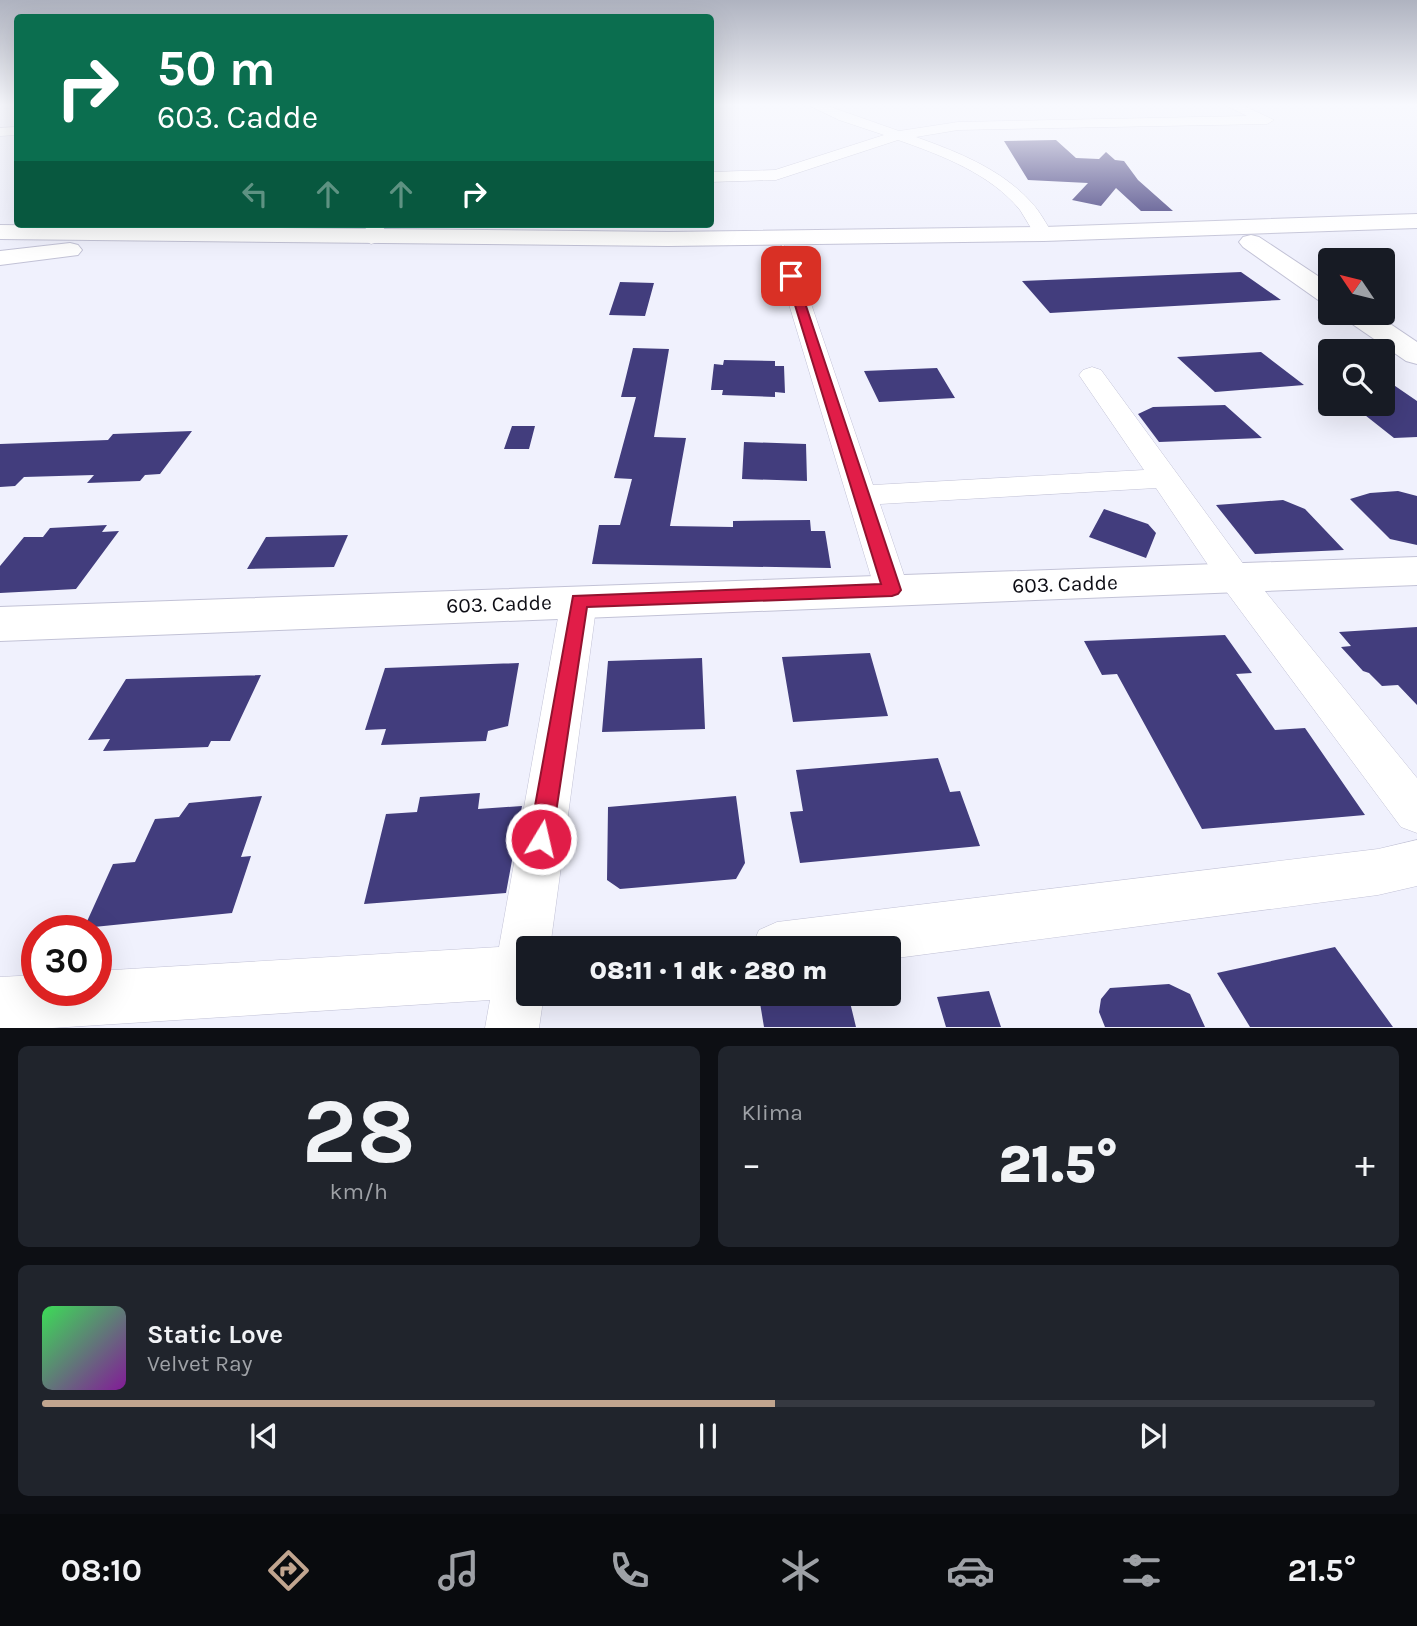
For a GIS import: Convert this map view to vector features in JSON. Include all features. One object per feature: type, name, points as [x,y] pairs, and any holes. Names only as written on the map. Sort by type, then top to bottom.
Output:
[{"type":"main road","points":[[0,232],[39,229],[374,231],[668,239],[1044,234],[1417,221]]},
{"type":"main road","points":[[0,250],[1008,249],[1251,243],[1417,235]]},
{"type":"main road","points":[[1251,243],[1318,288]]},
{"type":"main road","points":[[0,258],[70,250]]},
{"type":"main road","points":[[1374,326],[1417,355]]},
{"type":"main road","name":"603. Cadde","points":[[0,624],[1417,571]]},
{"type":"street","points":[[714,177],[776,175],[844,153]]},
{"type":"street","points":[[941,153],[979,169],[1009,191],[1034,215],[1044,234]]},
{"type":"street","points":[[783,251],[892,590]]},
{"type":"street","points":[[1092,375],[1235,578],[1417,812]]},
{"type":"street","points":[[862,495],[1165,478]]},
{"type":"street","points":[[529,936],[579,601]]},
{"type":"street","points":[[872,936],[1378,872],[1417,863]]},
{"type":"street","points":[[0,1004],[516,972]]},
{"type":"street","points":[[512,1027],[517,1006]]},
{"type":"building","points":[[1011,153],[1070,153],[1076,158],[1099,159],[1107,153],[1115,160],[1124,161],[1138,180],[1173,211],[1141,211],[1116,188],[1101,206],[1072,200],[1088,183],[1028,180]]},
{"type":"building","points":[[1241,272],[1281,300],[1050,313],[1022,281]]},
{"type":"building","points":[[620,282],[654,283],[645,316],[609,315]]},
{"type":"building","points":[[633,348],[669,349],[654,437],[686,438],[670,526],[733,527],[733,521],[810,520],[811,531],[825,531],[831,568],[592,564],[599,525],[620,525],[632,479],[614,478],[636,397],[621,397]]},
{"type":"building","points":[[1261,352],[1304,385],[1215,392],[1177,357]]},
{"type":"building","points":[[724,360],[775,361],[775,366],[784,366],[785,393],[775,392],[775,397],[722,395],[723,390],[711,390],[714,364],[723,365]]},
{"type":"building","points":[[937,368],[955,398],[879,402],[864,371]]},
{"type":"building","points":[[1395,386],[1417,401],[1417,437],[1394,438],[1366,416],[1395,416]]},
{"type":"building","points":[[1225,405],[1262,438],[1159,442],[1138,414],[1153,407]]},
{"type":"building","points":[[512,426],[535,426],[529,449],[504,449]]},
{"type":"building","points":[[192,431],[160,474],[145,475],[140,481],[87,483],[94,475],[24,477],[15,486],[0,487],[0,444],[108,440],[113,434]]},
{"type":"building","points":[[744,442],[806,444],[807,481],[742,479]]},
{"type":"building","points":[[1398,491],[1417,496],[1417,545],[1390,539],[1350,499],[1370,493]]},
{"type":"building","points":[[1283,500],[1305,509],[1344,550],[1255,554],[1216,505]]},
{"type":"building","points":[[1104,509],[1148,524],[1156,533],[1146,558],[1089,537]]},
{"type":"building","points":[[107,525],[102,532],[119,531],[76,589],[0,593],[0,566],[24,537],[43,537],[50,528]]},
{"type":"building","points":[[348,535],[334,567],[247,569],[266,537]]},
{"type":"building","points":[[1417,627],[1417,705],[1398,685],[1382,686],[1369,673],[1363,671],[1341,647],[1351,646],[1339,632]]},
{"type":"building","points":[[1225,635],[1252,673],[1236,674],[1275,730],[1305,728],[1365,815],[1202,829],[1117,674],[1102,675],[1084,641]]},
{"type":"building","points":[[870,653],[888,716],[793,722],[782,657]]},
{"type":"building","points":[[702,658],[705,729],[602,732],[608,661]]},
{"type":"building","points":[[519,663],[508,726],[488,731],[486,741],[381,745],[386,729],[365,730],[385,668]]},
{"type":"building","points":[[261,675],[230,741],[211,741],[208,747],[103,751],[110,739],[88,740],[126,679]]},
{"type":"building","points":[[938,758],[950,792],[960,791],[980,846],[800,863],[790,812],[803,811],[796,770]]},
{"type":"building","points":[[480,793],[478,809],[522,806],[506,893],[364,904],[386,814],[417,812],[420,797]]},
{"type":"building","points":[[262,796],[241,857],[251,856],[232,913],[112,925],[112,915],[90,915],[113,864],[135,862],[155,819],[179,817],[189,803]]},
{"type":"building","points":[[736,796],[745,863],[736,879],[620,889],[607,880],[608,807]]},
{"type":"building","points":[[1335,947],[1393,1027],[1250,1027],[1217,973]]},
{"type":"building","points":[[1169,984],[1190,994],[1205,1027],[1105,1027],[1099,1012],[1101,999],[1110,988]]},
{"type":"building","points":[[989,991],[1001,1027],[946,1027],[937,997]]},
{"type":"building","points":[[760,1006],[851,1006],[856,1027],[764,1027]]},
{"type":"route","points":[[541,839],[579,601],[892,590],[791,276]]}]
